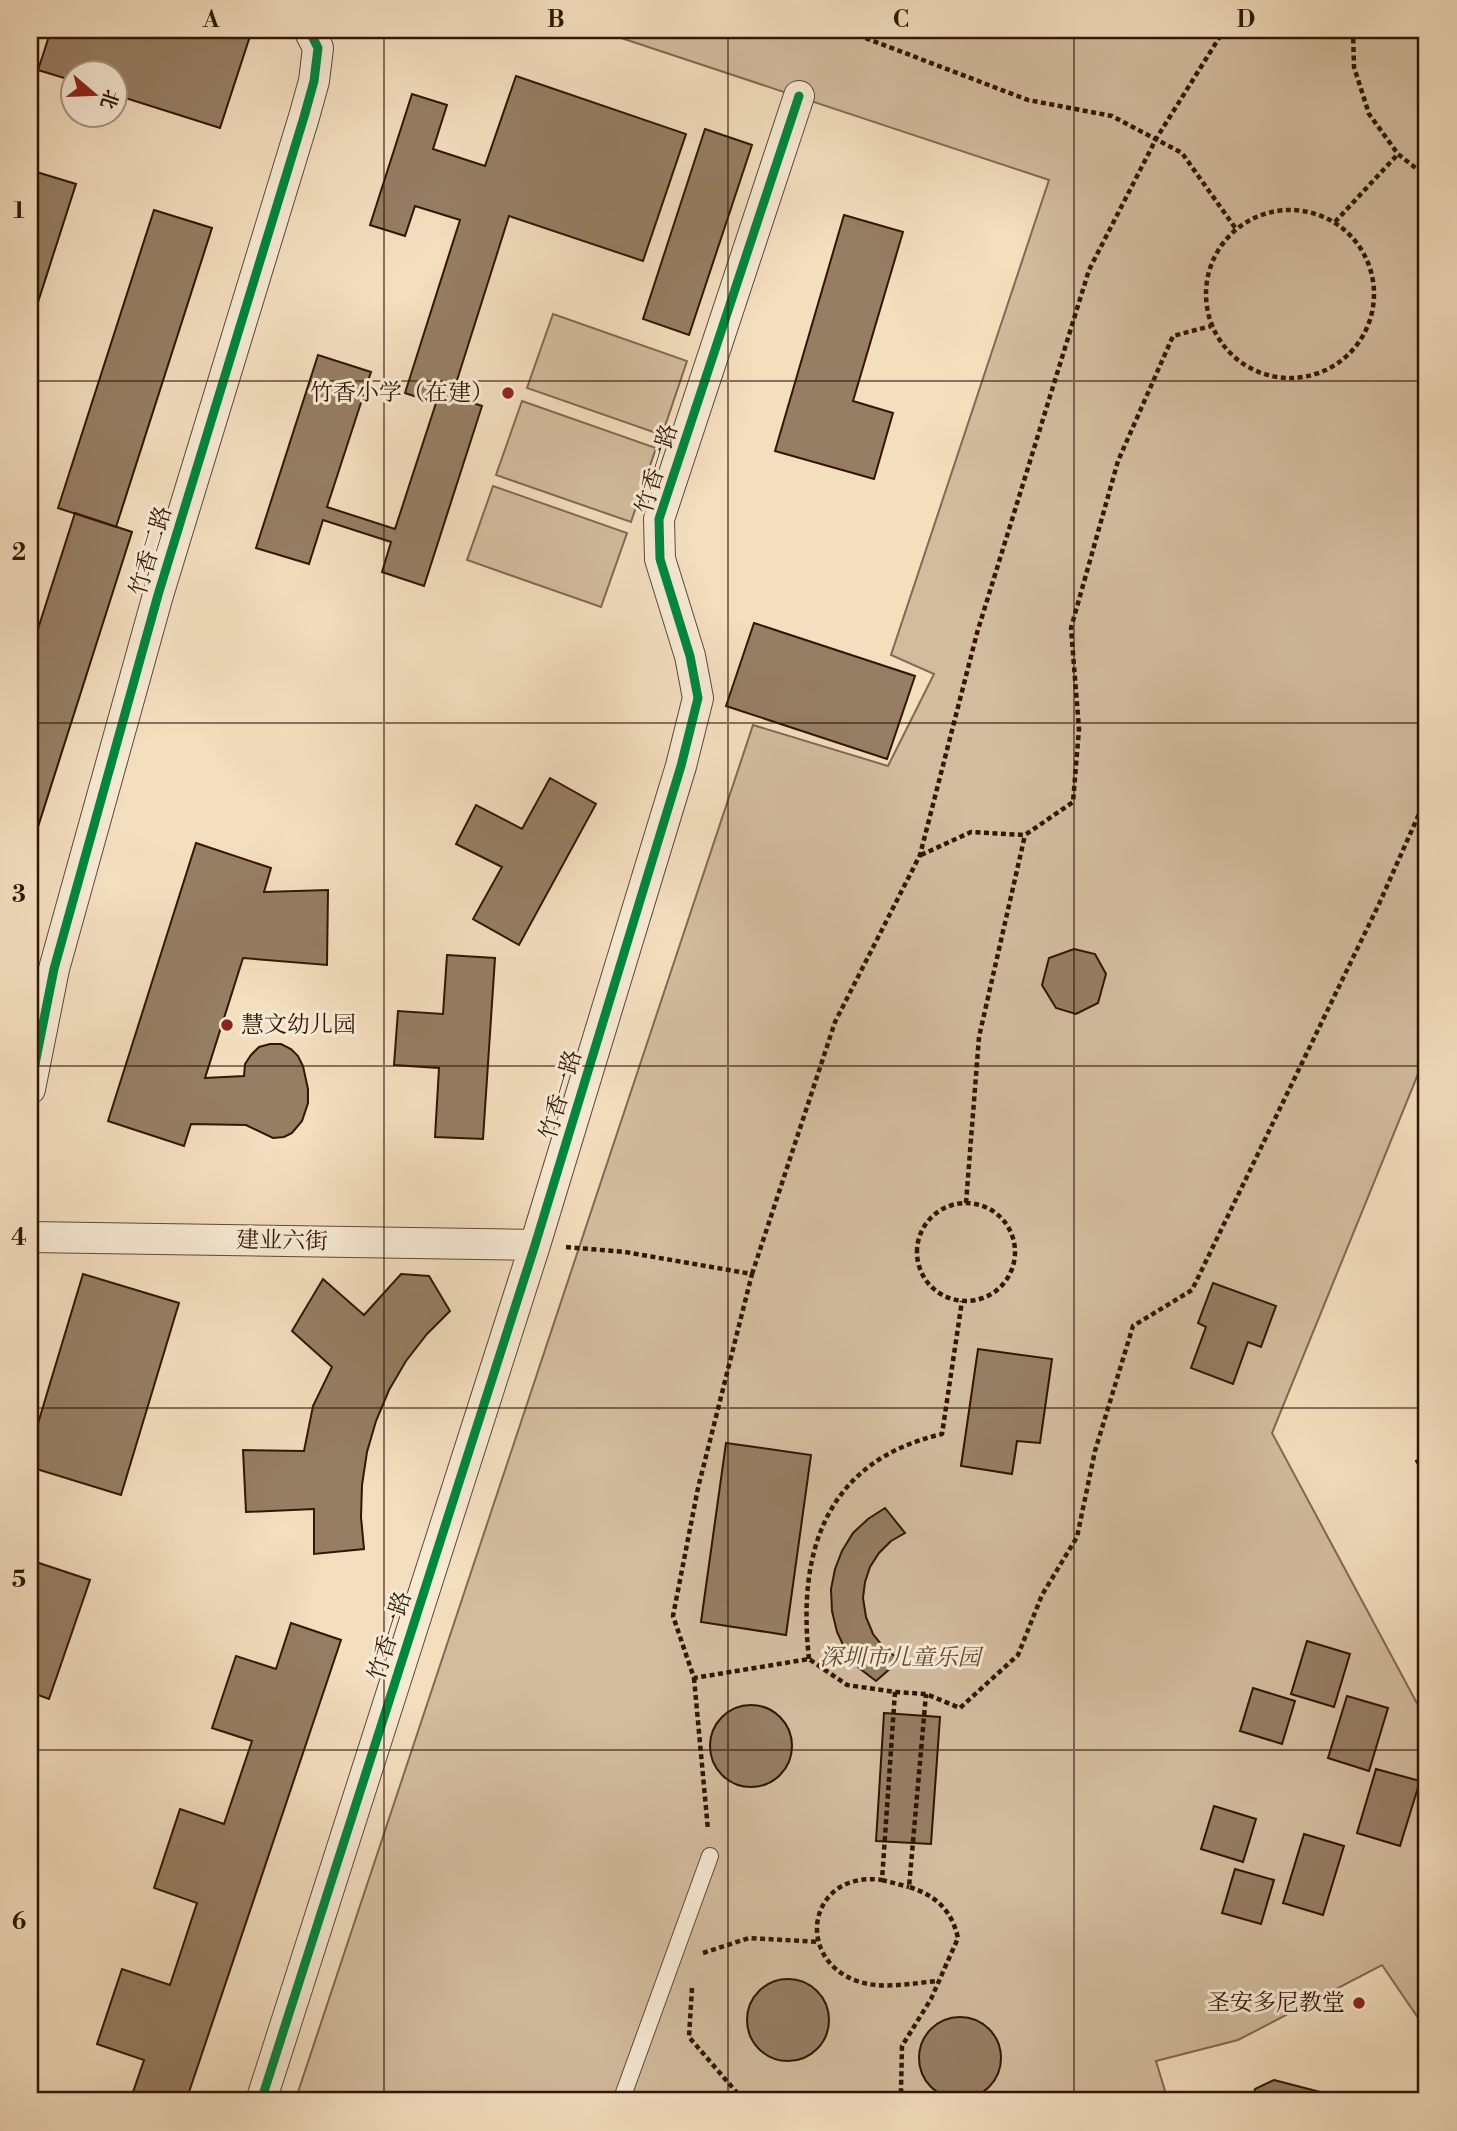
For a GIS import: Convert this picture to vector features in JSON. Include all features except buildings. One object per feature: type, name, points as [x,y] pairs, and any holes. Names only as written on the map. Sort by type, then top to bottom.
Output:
[{"type":"street","name":"竹香二路","points":[[30,1089],[54,969],[158,595],[314,81],[318,48],[309,30]]},
{"type":"street","name":"竹香一路","points":[[261,2101],[535,1245],[681,766],[698,698],[690,656],[660,559],[659,519],[799,96]]},
{"type":"street","name":"建业六街","points":[[30,1237],[535,1245]]},
{"type":"lane","points":[[621,2101],[710,1856]]},
{"type":"path","points":[[851,30],[855,34],[1028,100],[1112,116],[1182,153],[1236,229]]},
{"type":"path","points":[[710,1856],[694,1678],[673,1616],[698,1488],[752,1274],[835,1022],[920,855],[977,633],[1088,270],[1156,139],[1224,30]]},
{"type":"path","points":[[1353,30],[1354,67],[1369,114],[1398,154],[1427,177]]},
{"type":"path","points":[[1335,222],[1398,154]]},
{"type":"path","points":[[1302,210],[1335,222],[1361,246],[1374,279],[1372,315],[1357,346],[1330,369],[1295,379],[1261,374],[1231,355],[1211,326],[1205,291],[1208,279],[1214,257],[1236,229],[1267,212],[1302,210]]},
{"type":"path","points":[[920,855],[971,832],[1025,835],[1073,802],[1079,729],[1071,628],[1118,461],[1173,336],[1211,326]]},
{"type":"path","points":[[694,1678],[809,1659],[847,1685],[926,1694],[960,1708],[1018,1655],[1042,1595],[1077,1537],[1095,1451],[1133,1326],[1192,1290],[1379,904],[1427,796]]},
{"type":"path","points":[[966,1203],[979,1037],[1025,835]]},
{"type":"path","points":[[955,1203],[966,1203],[981,1203],[1003,1217],[1016,1240],[1015,1266],[1001,1289],[978,1301],[952,1300],[930,1287],[917,1263],[918,1237],[932,1215],[955,1203]]},
{"type":"path","points":[[535,1245],[625,1252],[752,1274]]},
{"type":"path","points":[[809,1659],[805,1626],[806,1593],[817,1538],[838,1499],[852,1481],[871,1464],[893,1450],[942,1434],[962,1301]]},
{"type":"path","points":[[882,1880],[895,1692]]},
{"type":"path","points":[[909,1887],[926,1694]]},
{"type":"path","points":[[905,2101],[901,2090],[902,2046],[931,1999],[939,1981],[958,1938],[956,1926],[951,1916],[933,1897],[882,1880],[868,1878],[842,1886],[824,1903],[816,1924],[819,1942],[827,1958],[839,1971],[871,1985],[939,1981]]},
{"type":"path","points":[[671,1962],[749,1938],[819,1942]]},
{"type":"path","points":[[692,1983],[689,2037],[744,2101]]},
{"type":"green space","name":"深圳市儿童乐园","points":[[597,30],[1427,30],[1427,1052],[1272,1433],[1427,1722],[1427,2031],[1382,1965],[1238,2040],[1156,2061],[1168,2101],[295,2101],[753,725],[888,766],[934,674],[891,655],[1049,180]]},
{"type":"green space","points":[[553,314],[687,361],[662,435],[527,388]]},
{"type":"green space","points":[[522,401],[656,448],[631,522],[496,475]]},
{"type":"green space","points":[[493,486],[627,533],[601,607],[467,560]]},
{"type":"cycle path","points":[[30,1089],[54,969],[158,595],[314,81],[318,48],[309,30]]},
{"type":"cycle path","points":[[261,2101],[535,1245],[681,766],[698,698],[690,656],[660,559],[659,519],[799,96]]},
{"type":"place","name":"竹香小学（在建）","points":[[508,393]]},
{"type":"place","name":"慧文幼儿园","points":[[227,1025]]},
{"type":"place","name":"圣安多尼教堂","points":[[1359,2003]]}]
